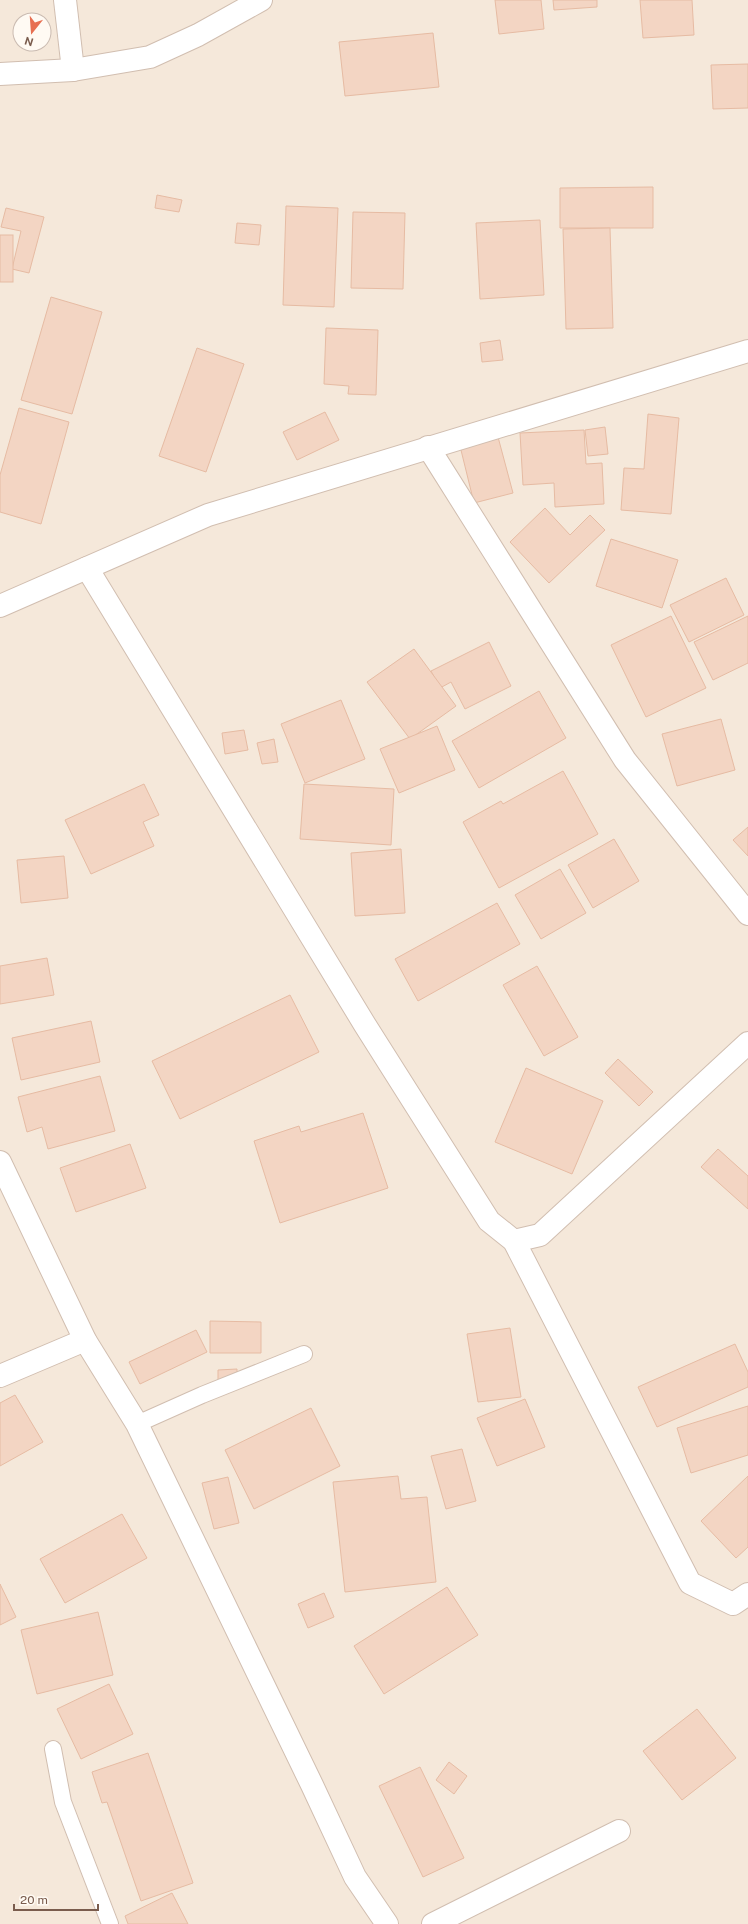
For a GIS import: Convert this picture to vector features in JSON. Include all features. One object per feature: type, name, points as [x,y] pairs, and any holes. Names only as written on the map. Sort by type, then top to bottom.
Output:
[{"type":"street","points":[[65,0],[73,70]]},
{"type":"street","points":[[0,74],[73,70],[150,58],[198,35],[261,0]]},
{"type":"street","points":[[0,606],[208,515],[748,351]]},
{"type":"street","points":[[428,447],[626,760],[748,914]]},
{"type":"street","points":[[87,568],[365,1025],[489,1221],[514,1241],[690,1583],[733,1604],[748,1594]]},
{"type":"street","points":[[514,1241],[540,1235],[748,1043]]},
{"type":"street","points":[[0,1162],[85,1340],[137,1424],[309,1778],[355,1877],[387,1924]]},
{"type":"street","points":[[0,1376],[85,1340]]},
{"type":"street","points":[[433,1924],[619,1831]]},
{"type":"lane","points":[[137,1424],[202,1395],[304,1354]]},
{"type":"lane","points":[[53,1749],[63,1802],[110,1924]]},
{"type":"shaded area","points":[[0,0],[748,0],[748,1924],[0,1924]]},
{"type":"building","points":[[495,0],[541,0],[544,29],[499,34]]},
{"type":"building","points":[[553,0],[597,0],[597,7],[554,10]]},
{"type":"building","points":[[640,0],[692,0],[694,35],[643,38]]},
{"type":"building","points":[[433,33],[439,87],[345,96],[339,42]]},
{"type":"building","points":[[748,64],[748,108],[713,109],[711,65]]},
{"type":"building","points":[[653,187],[653,228],[560,228],[560,188]]},
{"type":"building","points":[[157,195],[182,200],[179,212],[155,208]]},
{"type":"building","points":[[286,206],[338,208],[334,307],[283,305]]},
{"type":"building","points":[[6,208],[44,217],[29,273],[12,269],[21,231],[1,227]]},
{"type":"building","points":[[353,212],[405,213],[403,289],[351,288]]},
{"type":"building","points":[[540,220],[544,295],[480,299],[476,223]]},
{"type":"building","points":[[237,223],[261,225],[259,245],[235,243]]},
{"type":"building","points":[[610,228],[613,328],[566,329],[563,229]]},
{"type":"building","points":[[0,235],[13,235],[13,282],[0,282]]},
{"type":"building","points":[[51,297],[102,312],[72,414],[21,400]]},
{"type":"building","points":[[326,328],[378,330],[376,395],[348,394],[349,386],[324,384]]},
{"type":"building","points":[[500,340],[503,360],[482,362],[480,343]]},
{"type":"building","points":[[197,348],[244,364],[206,472],[159,456]]},
{"type":"building","points":[[19,408],[69,422],[41,524],[0,512],[0,475]]},
{"type":"building","points":[[325,412],[339,440],[297,460],[283,432]]},
{"type":"building","points":[[648,414],[679,418],[671,514],[621,510],[624,468],[644,469]]},
{"type":"building","points":[[605,427],[608,454],[588,456],[585,430]]},
{"type":"building","points":[[584,430],[586,464],[602,463],[604,504],[555,507],[554,483],[523,485],[520,433]]},
{"type":"building","points":[[498,437],[513,493],[474,503],[460,446]]},
{"type":"building","points":[[545,508],[570,535],[590,515],[605,530],[549,583],[510,542]]},
{"type":"building","points":[[611,539],[678,560],[662,608],[596,586]]},
{"type":"building","points":[[726,578],[744,615],[689,642],[670,605]]},
{"type":"building","points":[[671,616],[706,688],[646,717],[611,645]]},
{"type":"building","points":[[748,616],[748,663],[713,680],[694,642]]},
{"type":"building","points":[[489,642],[511,686],[465,709],[451,682],[440,688],[431,671]]},
{"type":"building","points":[[414,649],[456,706],[410,739],[367,682]]},
{"type":"building","points":[[539,691],[566,738],[479,788],[452,741]]},
{"type":"building","points":[[341,700],[365,759],[305,783],[281,724]]},
{"type":"building","points":[[721,719],[735,770],[677,786],[662,734]]},
{"type":"building","points":[[437,726],[455,770],[399,793],[380,749]]},
{"type":"building","points":[[244,730],[248,750],[225,754],[222,733]]},
{"type":"building","points":[[274,739],[278,762],[262,764],[257,743]]},
{"type":"building","points":[[563,771],[598,834],[499,888],[463,822],[501,801],[503,804]]},
{"type":"building","points":[[144,784],[159,815],[143,822],[154,846],[91,874],[65,820]]},
{"type":"building","points":[[304,784],[394,789],[391,845],[300,839]]},
{"type":"building","points":[[748,827],[748,856],[733,840]]},
{"type":"building","points":[[614,839],[639,881],[593,908],[568,865]]},
{"type":"building","points":[[401,849],[405,913],[355,916],[351,853]]},
{"type":"building","points":[[64,856],[68,898],[21,903],[17,860]]},
{"type":"building","points":[[560,869],[586,913],[541,939],[515,895]]},
{"type":"building","points":[[497,903],[520,944],[418,1001],[395,959]]},
{"type":"building","points":[[47,958],[54,995],[0,1004],[0,966]]},
{"type":"building","points":[[537,966],[578,1037],[544,1056],[503,985]]},
{"type":"building","points":[[290,995],[319,1052],[180,1119],[152,1061]]},
{"type":"building","points":[[91,1021],[100,1062],[21,1080],[12,1038]]},
{"type":"building","points":[[618,1059],[653,1092],[639,1106],[605,1073]]},
{"type":"building","points":[[526,1068],[603,1101],[572,1174],[495,1142]]},
{"type":"building","points":[[100,1076],[115,1131],[48,1149],[42,1127],[27,1132],[18,1097]]},
{"type":"building","points":[[363,1113],[388,1188],[280,1223],[254,1141],[299,1126],[301,1132]]},
{"type":"building","points":[[130,1144],[146,1188],[76,1212],[60,1168]]},
{"type":"building","points":[[718,1149],[748,1176],[748,1209],[701,1167]]},
{"type":"building","points":[[210,1321],[261,1322],[261,1353],[210,1353]]},
{"type":"building","points":[[510,1328],[521,1397],[478,1402],[467,1334]]},
{"type":"building","points":[[196,1330],[207,1352],[140,1384],[129,1362]]},
{"type":"building","points":[[735,1344],[748,1372],[748,1387],[657,1427],[638,1387]]},
{"type":"building","points":[[237,1369],[237,1385],[218,1385],[218,1370]]},
{"type":"building","points":[[15,1395],[43,1442],[0,1466],[0,1403]]},
{"type":"building","points":[[525,1399],[545,1447],[497,1466],[477,1418]]},
{"type":"building","points":[[748,1406],[748,1455],[691,1473],[677,1428]]},
{"type":"building","points":[[311,1408],[340,1466],[254,1509],[225,1450]]},
{"type":"building","points":[[462,1449],[476,1501],[446,1509],[431,1456]]},
{"type":"building","points":[[398,1476],[401,1499],[427,1497],[436,1582],[345,1592],[333,1482]]},
{"type":"building","points":[[748,1476],[748,1547],[736,1558],[701,1521]]},
{"type":"building","points":[[228,1477],[239,1523],[214,1529],[202,1483]]},
{"type":"building","points":[[122,1514],[147,1558],[65,1603],[40,1559]]},
{"type":"building","points":[[0,1584],[16,1617],[0,1625]]},
{"type":"building","points":[[447,1587],[478,1635],[384,1694],[354,1646]]},
{"type":"building","points":[[324,1593],[334,1617],[308,1628],[298,1604]]},
{"type":"building","points":[[98,1612],[113,1675],[37,1694],[21,1630]]},
{"type":"building","points":[[109,1684],[133,1734],[81,1759],[57,1709]]},
{"type":"building","points":[[697,1709],[736,1758],[682,1800],[643,1751]]},
{"type":"building","points":[[148,1753],[193,1883],[141,1901],[107,1802],[102,1803],[92,1772]]},
{"type":"building","points":[[449,1762],[467,1776],[454,1794],[436,1780]]},
{"type":"building","points":[[420,1767],[464,1858],[423,1877],[379,1786]]},
{"type":"building","points":[[172,1893],[188,1924],[128,1924],[125,1916]]}]
